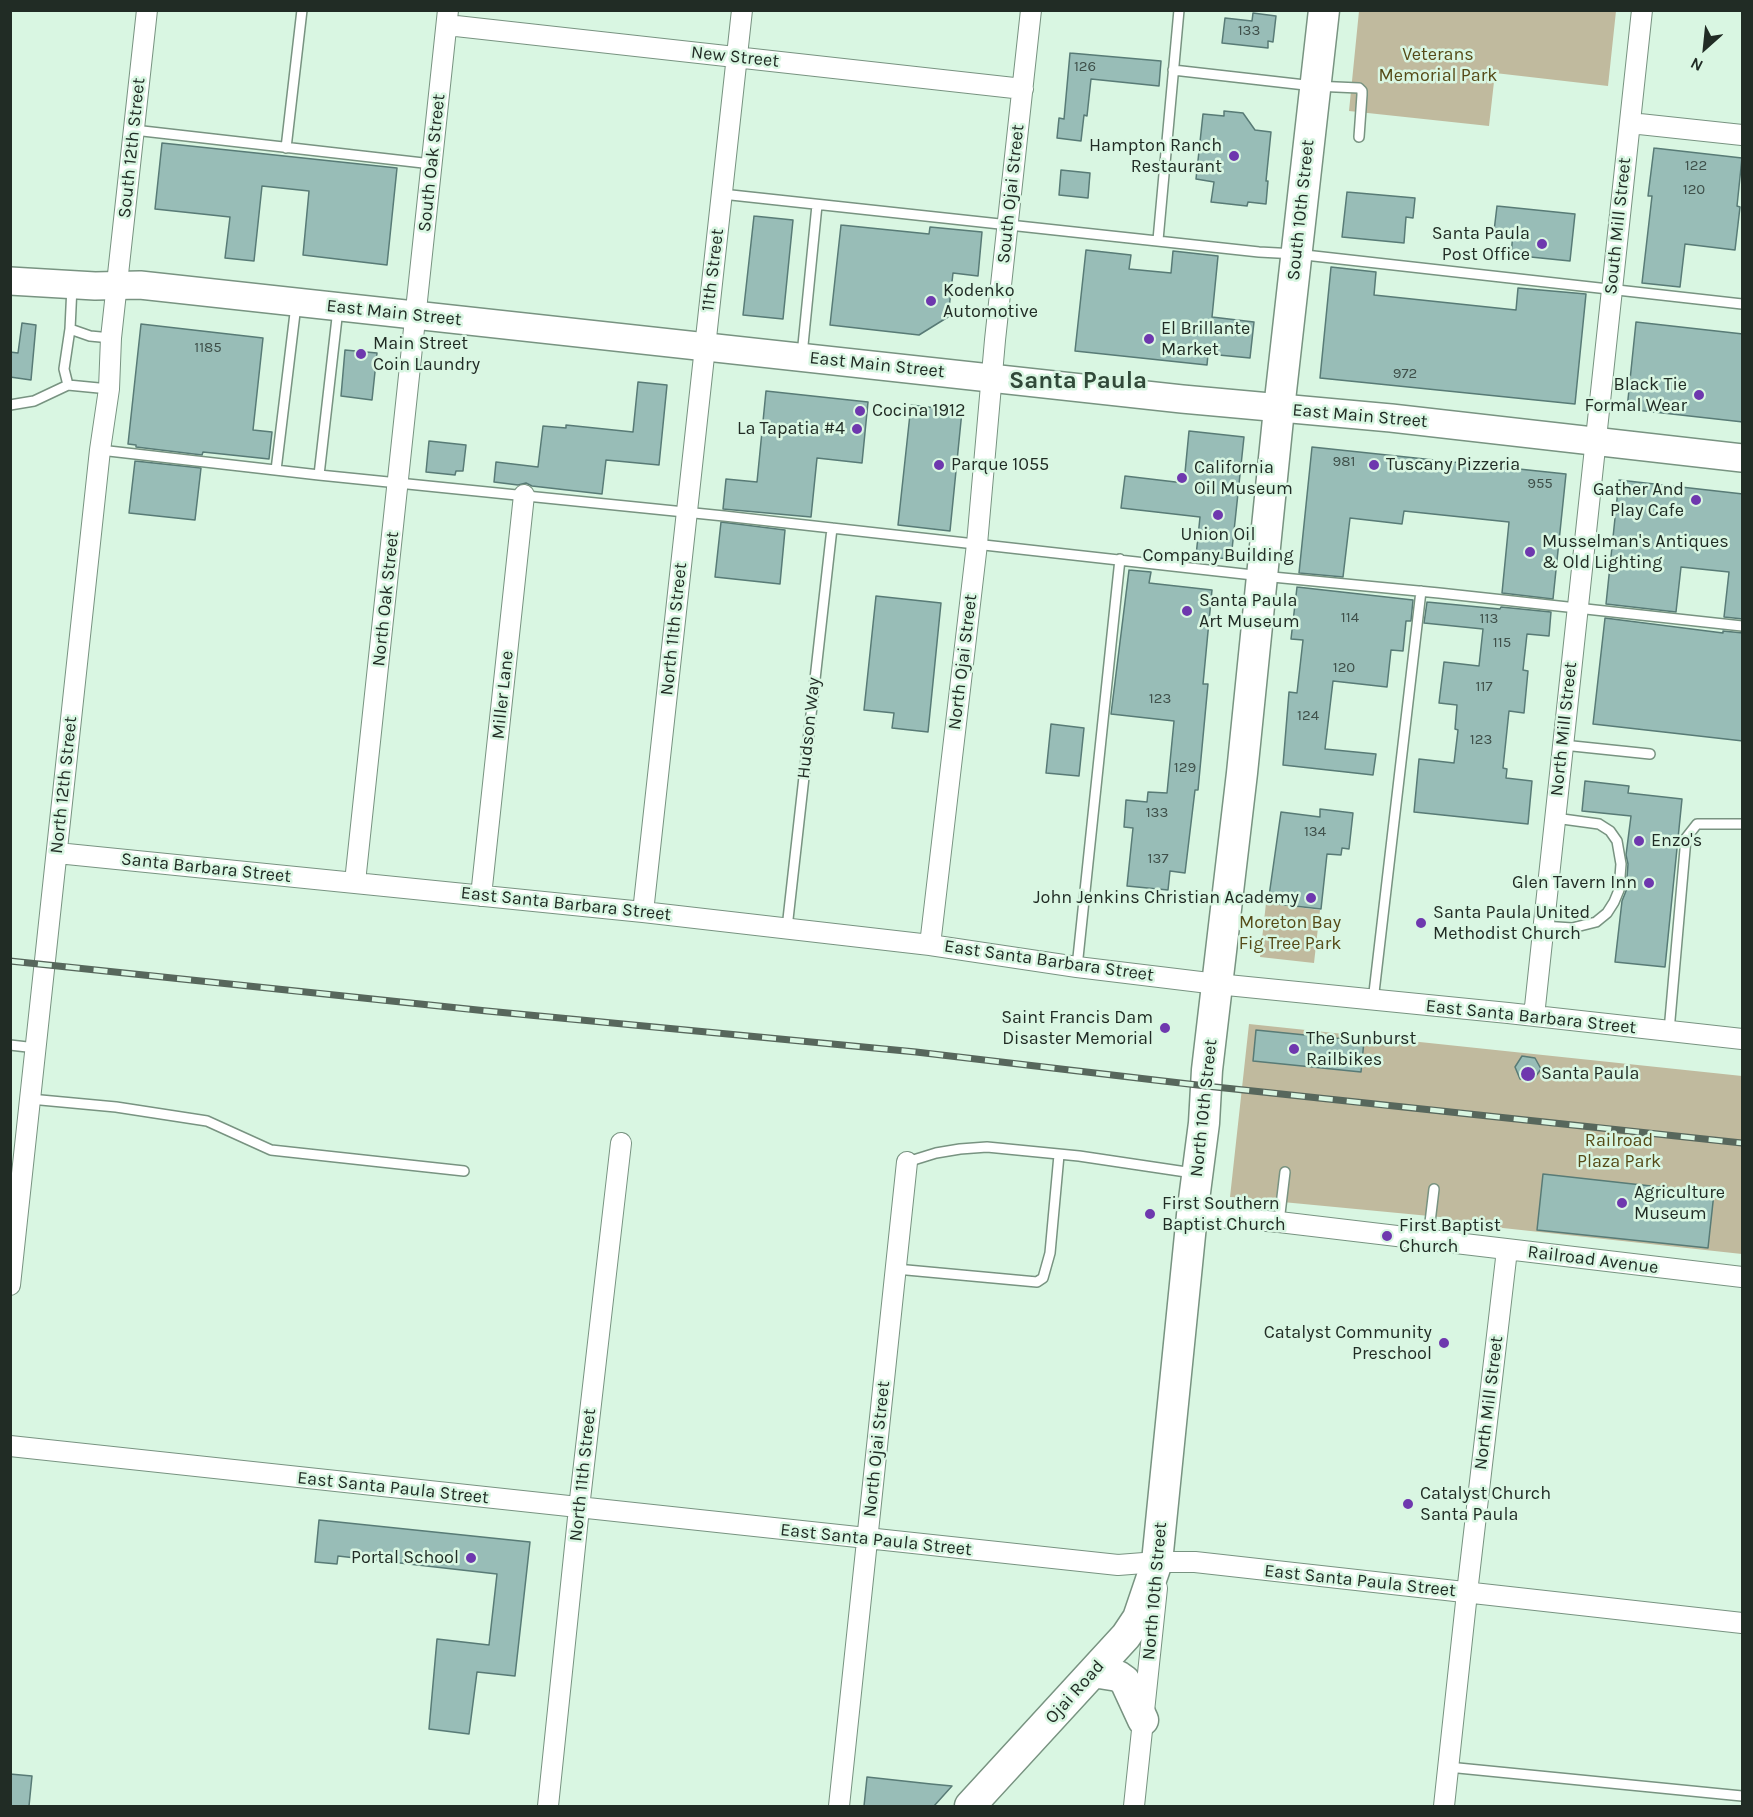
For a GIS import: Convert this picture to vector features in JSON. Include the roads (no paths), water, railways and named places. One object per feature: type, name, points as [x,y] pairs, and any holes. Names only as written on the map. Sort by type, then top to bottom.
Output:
[{"type":"main road","name":"South 10th Street","points":[[1279,409],[1324,10]]},
{"type":"main road","name":"North 10th Street","points":[[1157,1562],[1279,409]]},
{"type":"main road","name":"Ojai Road","points":[[970,1806],[1126,1635],[1138,1618],[1157,1562]]},
{"type":"main road","points":[[1093,1672],[1118,1676],[1125,1681],[1143,1720]]},
{"type":"street","name":"South 12th Street","points":[[117,286],[147,10]]},
{"type":"street","name":"11th Street","points":[[704,347],[742,10]]},
{"type":"street","name":"South Ojai Street","points":[[992,378],[1031,10]]},
{"type":"street","name":"South Mill Street","points":[[1595,442],[1642,10]]},
{"type":"street","name":"New Street","points":[[448,18],[737,57],[1023,89]]},
{"type":"street","name":"South Oak Street","points":[[416,315],[448,18]]},
{"type":"street","points":[[1630,123],[1743,135]]},
{"type":"street","name":"East Main Street","points":[[10,281],[140,285],[1279,409],[1390,418],[1743,458]]},
{"type":"street","name":"North 12th Street","points":[[10,1285],[14,1216],[36,1048],[100,450],[109,389],[111,338],[117,286]]},
{"type":"street","name":"North Oak Street","points":[[355,882],[416,315]]},
{"type":"street","name":"North 11th Street","points":[[643,912],[704,347]]},
{"type":"street","name":"North Ojai Street","points":[[930,945],[977,544],[992,378]]},
{"type":"street","name":"North Mill Street","points":[[1534,1016],[1595,442]]},
{"type":"street","name":"Miller Lane","points":[[481,896],[524,495]]},
{"type":"street","name":"Santa Barbara Street","points":[[57,853],[355,882]]},
{"type":"street","name":"East Santa Barbara Street","points":[[355,882],[787,928],[1217,984],[1743,1039]]},
{"type":"street","name":"North 11th Street","points":[[548,1806],[579,1508],[621,1143]]},
{"type":"street","name":"North Ojai Street","points":[[839,1806],[907,1162]]},
{"type":"street","name":"Railroad Avenue","points":[[1192,1215],[1279,1222],[1743,1277]]},
{"type":"street","name":"North Mill Street","points":[[1444,1806],[1507,1250]]},
{"type":"street","name":"East Santa Paula Street","points":[[10,1446],[1118,1565],[1195,1562],[1743,1623]]},
{"type":"street","name":"North 10th Street","points":[[1134,1806],[1158,1595],[1157,1562]]},
{"type":"lane","points":[[286,148],[302,10]]},
{"type":"lane","points":[[1158,240],[1179,10]]},
{"type":"lane","points":[[1173,70],[1314,86],[1359,88],[1362,91],[1359,137]]},
{"type":"lane","points":[[134,130],[432,164]]},
{"type":"lane","points":[[722,194],[1259,252],[1296,254],[1743,304]]},
{"type":"lane","points":[[802,357],[817,205]]},
{"type":"lane","points":[[68,385],[64,369],[70,329],[72,284]]},
{"type":"lane","points":[[276,470],[296,303]]},
{"type":"lane","points":[[319,475],[338,307]]},
{"type":"lane","points":[[70,329],[90,336],[111,338]]},
{"type":"lane","points":[[10,405],[34,401],[68,385],[109,389]]},
{"type":"lane","points":[[100,450],[1743,626]]},
{"type":"lane","name":"Hudson Way","points":[[787,928],[832,528]]},
{"type":"lane","points":[[1077,967],[1120,559]]},
{"type":"lane","points":[[1373,1001],[1421,591]]},
{"type":"lane","points":[[1563,745],[1650,754]]},
{"type":"lane","points":[[1544,926],[1572,928],[1596,922],[1607,913],[1619,890],[1621,854],[1617,841],[1610,831],[1599,824],[1555,818]]},
{"type":"lane","points":[[1669,1031],[1686,838],[1697,824],[1743,824]]},
{"type":"lane","points":[[10,1045],[36,1048]]},
{"type":"lane","points":[[30,1099],[116,1107],[207,1121],[271,1150],[464,1171]]},
{"type":"lane","points":[[907,1162],[936,1153],[987,1148],[1059,1155],[1198,1174]]},
{"type":"lane","points":[[896,1269],[1037,1282],[1043,1278],[1050,1253],[1059,1155]]},
{"type":"lane","points":[[1279,1222],[1285,1172]]},
{"type":"lane","points":[[1428,1239],[1434,1189]]},
{"type":"lane","points":[[1448,1767],[1743,1796]]},
{"type":"railway","points":[[10,961],[487,1011],[916,1052],[1206,1086],[1742,1143]]},
{"type":"place","name":"Hampton Ranch Restaurant","points":[[1234,156]]},
{"type":"place","name":"Santa Paula Post Office","points":[[1542,244]]},
{"type":"place","name":"Kodenko Automotive","points":[[931,301]]},
{"type":"place","name":"El Brillante Market","points":[[1149,339]]},
{"type":"place","name":"Main Street Coin Laundry","points":[[361,354]]},
{"type":"place","name":"Black Tie Formal Wear","points":[[1699,395]]},
{"type":"place","name":"Cocina 1912","points":[[860,411]]},
{"type":"place","name":"La Tapatia #4","points":[[857,429]]},
{"type":"place","name":"Parque 1055","points":[[939,465]]},
{"type":"place","name":"Tuscany Pizzeria","points":[[1374,465]]},
{"type":"place","name":"California Oil Museum","points":[[1182,478]]},
{"type":"place","name":"Gather And Play Cafe","points":[[1696,500]]},
{"type":"place","name":"Union Oil Company Building","points":[[1218,515]]},
{"type":"place","name":"Musselman's Antiques & Old Lighting","points":[[1530,552]]},
{"type":"place","name":"Santa Paula Art Museum","points":[[1187,611]]},
{"type":"place","name":"Enzo's","points":[[1639,841]]},
{"type":"place","name":"Glen Tavern Inn","points":[[1649,883]]},
{"type":"place","name":"John Jenkins Christian Academy","points":[[1311,898]]},
{"type":"place","name":"Santa Paula United Methodist Church","points":[[1421,923]]},
{"type":"place","name":"Saint Francis Dam Disaster Memorial","points":[[1165,1028]]},
{"type":"place","name":"The Sunburst Railbikes","points":[[1294,1049]]},
{"type":"place","name":"Santa Paula","points":[[1528,1074]]},
{"type":"place","name":"Agriculture Museum","points":[[1622,1203]]},
{"type":"place","name":"First Southern Baptist Church","points":[[1150,1214]]},
{"type":"place","name":"First Baptist Church","points":[[1387,1236]]},
{"type":"place","name":"Catalyst Community Preschool","points":[[1444,1343]]},
{"type":"place","name":"Catalyst Church Santa Paula","points":[[1408,1504]]},
{"type":"place","name":"Portal School","points":[[471,1558]]},
{"type":"district","name":"Santa Paula","points":[[1078,381]]},
{"type":"park label","name":"Veterans Memorial Park","points":[[1438,65]]},
{"type":"park label","name":"Moreton Bay Fig Tree Park","points":[[1290,933]]},
{"type":"park label","name":"Railroad Plaza Park","points":[[1619,1151]]}]
